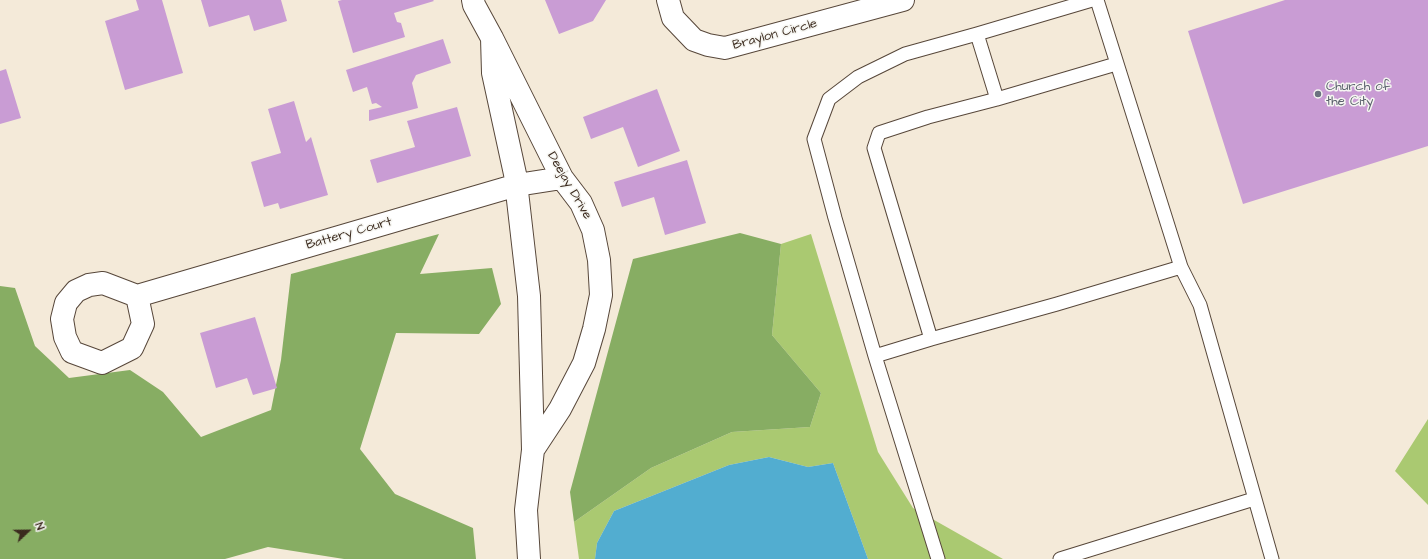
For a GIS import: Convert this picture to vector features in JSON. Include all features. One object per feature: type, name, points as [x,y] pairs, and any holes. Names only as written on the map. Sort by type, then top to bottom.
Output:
[{"type":"street","name":"Deejay Drive","points":[[473,0],[562,178],[581,203],[593,230],[599,260],[601,295],[594,329],[584,363],[560,408],[533,450]]},
{"type":"street","name":"Braylon Circle","points":[[668,0],[673,18],[694,40],[708,45],[725,48],[903,0]]},
{"type":"street","name":"Deejay Drive","points":[[492,38],[493,73],[517,185],[529,296],[533,450],[526,510],[529,559]]},
{"type":"street","name":"Battery Court","points":[[137,296],[517,185],[562,178]]},
{"type":"lane","points":[[938,559],[875,356],[814,139],[830,100],[858,77],[906,54],[1092,0]]},
{"type":"lane","points":[[1097,0],[1181,267],[1200,305],[1272,559]]},
{"type":"lane","points":[[977,34],[997,99]]},
{"type":"lane","points":[[931,339],[874,148],[879,133],[928,117],[997,99],[1116,64]]},
{"type":"lane","points":[[875,356],[1181,267]]},
{"type":"lane","points":[[1060,559],[1254,499]]},
{"type":"green space","points":[[740,233],[781,244],[772,335],[821,393],[810,427],[732,432],[651,468],[574,522],[570,492],[633,259]]},
{"type":"green space","points":[[439,234],[420,274],[492,268],[501,304],[479,334],[396,333],[360,449],[395,494],[473,528],[476,559],[344,559],[268,547],[225,559],[0,559],[0,286],[15,288],[35,346],[69,378],[130,370],[163,392],[201,437],[271,410],[281,360],[291,274]]},
{"type":"green space","points":[[811,234],[878,452],[913,508],[1003,559],[868,559],[833,463],[808,467],[769,457],[729,465],[614,511],[597,543],[595,559],[579,559],[574,522],[651,468],[732,432],[810,427],[821,393],[772,335],[781,244]]},
{"type":"green space","points":[[1428,419],[1428,505],[1395,471]]},
{"type":"water","points":[[769,457],[808,467],[833,463],[868,559],[595,559],[597,543],[614,511],[729,465]]},
{"type":"building","points":[[136,0],[162,0],[183,73],[125,90],[105,21],[139,10]]},
{"type":"building","points":[[201,0],[281,0],[287,21],[254,31],[249,15],[209,27]]},
{"type":"building","points":[[545,0],[606,0],[593,21],[559,34]]},
{"type":"building","name":"Church of the City","points":[[1285,0],[1428,0],[1428,146],[1243,204],[1188,31]]},
{"type":"building","points":[[338,1],[434,1],[394,13],[397,22],[401,23],[405,37],[353,53]]},
{"type":"building","points":[[443,39],[451,63],[416,75],[412,83],[418,108],[369,121],[369,110],[382,107],[376,103],[372,104],[367,87],[353,92],[346,70]]},
{"type":"building","points":[[6,69],[21,118],[0,124],[0,71]]},
{"type":"building","points":[[657,89],[680,151],[638,167],[623,127],[591,139],[583,117]]},
{"type":"building","points":[[294,101],[306,142],[311,137],[328,195],[280,209],[278,203],[264,207],[251,162],[281,153],[268,109]]},
{"type":"building","points":[[457,107],[471,156],[377,183],[370,160],[415,147],[407,121]]},
{"type":"building","points":[[687,160],[706,223],[665,235],[654,197],[622,207],[614,182]]},
{"type":"building","points":[[255,317],[277,388],[253,395],[247,378],[216,388],[200,333]]},
{"type":"place","name":"Church of the City","points":[[1318,94]]}]
